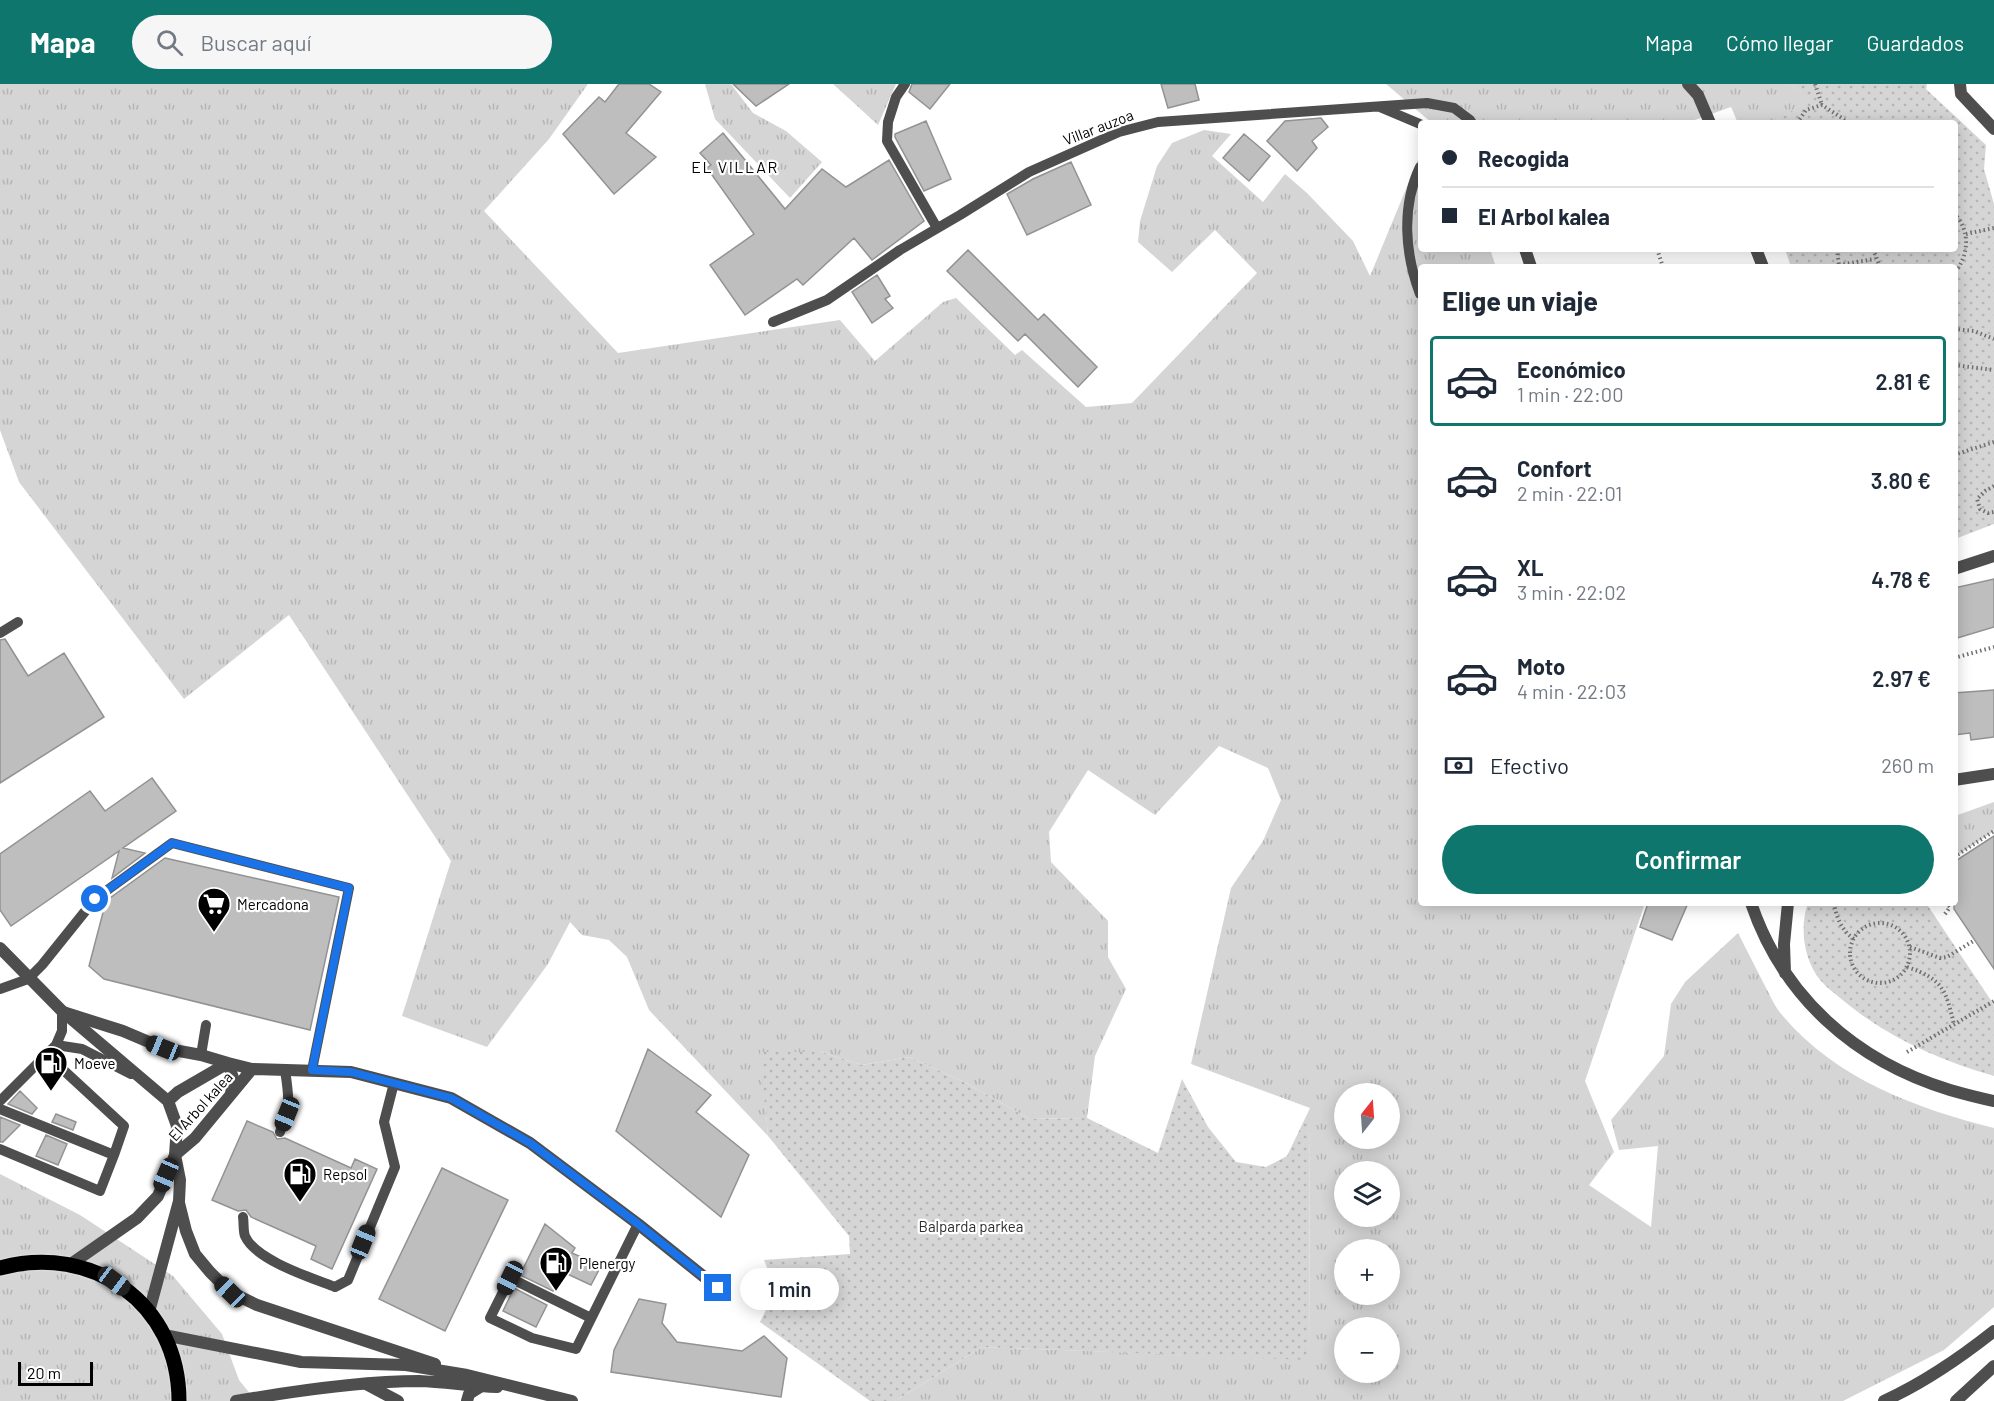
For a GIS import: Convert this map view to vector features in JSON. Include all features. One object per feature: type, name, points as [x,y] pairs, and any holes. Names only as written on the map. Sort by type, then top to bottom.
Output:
[{"type":"main road","points":[[0,1257],[21,1263]]},
{"type":"main road","points":[[0,1268],[46,1261],[71,1264],[114,1281],[149,1312],[164,1335],[174,1360],[179,1385],[179,1401]]},
{"type":"street","points":[[1688,84],[1698,95],[1709,120]]},
{"type":"street","points":[[1960,84],[1961,94],[1994,129]]},
{"type":"street","points":[[1958,568],[1994,556]]},
{"type":"street","points":[[1958,779],[1994,774]]},
{"type":"street","points":[[1752,906],[1768,947],[1785,974],[1806,1001],[1831,1026],[1860,1048],[1903,1072],[1948,1089],[1994,1101]]},
{"type":"street","points":[[1785,974],[1784,944],[1788,906]]},
{"type":"street","name":"El Arbol kalea","points":[[0,948],[62,1011],[168,1101],[177,1126],[175,1155],[180,1180],[179,1201],[149,1312]]},
{"type":"street","name":"El Arbol kalea","points":[[62,1011],[123,1031],[163,1048],[201,1055],[228,1064],[252,1069],[351,1072],[451,1098],[530,1143],[638,1224],[718,1288]]},
{"type":"street","points":[[168,1101],[178,1092],[228,1064],[234,1081],[231,1093]]},
{"type":"street","name":"El Arbol kalea","points":[[71,1264],[137,1218],[158,1196],[175,1155],[195,1138],[252,1069]]},
{"type":"street","points":[[179,1201],[186,1231],[195,1254],[230,1292],[257,1305],[467,1375]]},
{"type":"street","points":[[1884,1401],[1934,1373],[1994,1331]]},
{"type":"street","points":[[164,1335],[301,1362],[406,1365],[467,1375],[572,1401]]},
{"type":"street","points":[[1956,1401],[1994,1366]]},
{"type":"street","points":[[236,1401],[366,1384],[420,1382],[520,1388]]},
{"type":"street","points":[[366,1384],[398,1401]]},
{"type":"street","points":[[466,1401],[469,1394],[480,1387]]},
{"type":"lane","points":[[905,84],[896,97],[888,122],[887,141],[937,228]]},
{"type":"lane","name":"Villar auzoa","points":[[773,322],[827,300],[900,250],[1029,172],[1128,130],[1158,122],[1427,103],[1454,108],[1468,120]]},
{"type":"lane","points":[[1379,106],[1418,123]]},
{"type":"lane","points":[[1418,172],[1413,183],[1407,217],[1413,274],[1418,288]]},
{"type":"lane","points":[[0,633],[18,622]]},
{"type":"lane","points":[[0,989],[28,978],[42,965],[95,899],[172,843],[349,888],[312,1070]]},
{"type":"lane","points":[[0,1101],[56,1045],[62,1031],[62,1011]]},
{"type":"lane","points":[[201,1055],[206,1025]]},
{"type":"lane","points":[[56,1045],[82,1049],[125,1070],[168,1101]]},
{"type":"lane","points":[[0,1149],[100,1191],[124,1126],[46,1054]]},
{"type":"lane","points":[[280,1132],[287,1114],[289,1097],[285,1070]]},
{"type":"lane","points":[[243,1217],[245,1236],[259,1253],[335,1287],[348,1280],[395,1167],[384,1122],[394,1083]]},
{"type":"lane","points":[[0,1109],[114,1155]]},
{"type":"lane","points":[[591,1318],[510,1278],[490,1318],[532,1338],[576,1349],[638,1224]]},
{"type":"path","points":[[1815,84],[1822,105],[1844,120]]},
{"type":"path","points":[[1799,120],[1806,110],[1822,105]]},
{"type":"path","points":[[1958,217],[1966,234],[1966,250],[1958,269]]},
{"type":"path","points":[[1966,234],[1994,228]]},
{"type":"path","points":[[1874,252],[1878,264]]},
{"type":"path","points":[[1849,264],[1875,259]]},
{"type":"path","points":[[1958,329],[1974,331],[1994,339]]},
{"type":"path","points":[[1958,366],[1994,370]]},
{"type":"path","points":[[1958,454],[1994,442]]},
{"type":"path","points":[[1994,486],[1984,491],[1977,499],[1980,509],[1988,513],[1994,512]]},
{"type":"path","points":[[1958,657],[1994,647]]},
{"type":"path","points":[[1958,854],[1994,831]]},
{"type":"path","points":[[1835,906],[1846,934],[1854,939]]},
{"type":"path","points":[[1945,914],[1949,906]]},
{"type":"path","points":[[1881,923],[1899,929],[1906,937],[1910,947],[1907,968],[1892,981],[1882,984],[1862,978],[1855,971],[1851,962],[1850,952],[1854,939],[1863,928],[1871,924],[1881,923]]},
{"type":"path","points":[[1910,947],[1940,958],[1947,957],[1975,940]]},
{"type":"path","points":[[1907,968],[1934,979],[1948,1001],[1954,1025]]},
{"type":"path","points":[[1888,1063],[1994,1001]]},
{"type":"green space","points":[[0,84],[588,84],[549,139],[484,211],[618,353],[840,320],[875,361],[943,302],[956,298],[1015,355],[1022,350],[1086,407],[1132,403],[1257,273],[1215,230],[1172,272],[1138,242],[1140,221],[1157,166],[1172,143],[1204,130],[1231,134],[1212,156],[1263,202],[1285,174],[1307,193],[1353,241],[1370,276],[1418,160],[1418,252],[1491,252],[1495,264],[1418,264],[1418,906],[1644,906],[1585,1081],[1614,1152],[1589,1185],[1651,1227],[1658,1146],[1619,1150],[1611,1120],[1664,1056],[1671,1004],[1685,982],[1738,933],[1778,1010],[1823,1054],[1849,1072],[1904,1100],[1994,1128],[1994,1307],[1944,1350],[1843,1401],[895,1401],[982,1347],[1309,1359],[1310,1108],[1191,1064],[1231,888],[1263,841],[1281,800],[1268,768],[1219,746],[1155,815],[1088,770],[1049,832],[1051,862],[1108,921],[1108,957],[1126,989],[1095,1056],[1087,1118],[1030,1119],[966,1083],[909,1057],[862,1065],[821,1052],[761,1052],[768,1136],[649,1010],[627,957],[609,940],[582,935],[570,922],[548,964],[487,1047],[402,1016],[451,861],[289,615],[184,699],[19,482],[0,430]]},
{"type":"green space","points":[[705,84],[731,84],[753,113],[786,131],[822,162],[790,198],[715,119]]},
{"type":"green space","points":[[833,84],[896,84],[878,125]]},
{"type":"green space","points":[[1386,84],[1791,84],[1811,100],[1777,120],[1737,120],[1731,107],[1694,120],[1428,120]]},
{"type":"green space","points":[[1791,84],[1927,84],[1926,89],[1986,145],[1984,169],[1994,204],[1994,524],[1958,538],[1958,264],[1790,264],[1786,252],[1958,252],[1958,120],[1777,120],[1810,100]]},
{"type":"green space","points":[[1994,802],[1994,831],[1958,855],[1958,815]]},
{"type":"green space","points":[[1807,906],[1928,906],[1994,1005],[1994,1076],[1973,1070],[1912,1045],[1856,1011],[1825,985],[1815,973],[1807,954],[1804,933]]},
{"type":"green space","name":"Balparda parkea","points":[[760,1052],[821,1052],[862,1065],[909,1057],[966,1083],[1030,1119],[1087,1118],[1158,1153],[1182,1079],[1208,1127],[1236,1162],[1266,1167],[1287,1156],[1310,1108],[1309,1360],[982,1347],[895,1401],[870,1401],[760,1322],[772,1292],[764,1260],[850,1254],[849,1236],[768,1136]]},
{"type":"green space","points":[[0,1174],[80,1215],[173,1276],[222,1334],[239,1380],[256,1401],[0,1401]]},
{"type":"building","points":[[619,84],[649,84],[661,92],[626,133],[656,157],[614,194],[563,134],[599,97],[605,102]]},
{"type":"building","points":[[733,84],[789,84],[756,106]]},
{"type":"building","points":[[912,84],[950,84],[930,109],[909,92]]},
{"type":"building","points":[[1161,84],[1195,84],[1199,100],[1168,108]]},
{"type":"building","points":[[1321,118],[1328,127],[1312,141],[1317,148],[1297,171],[1267,141],[1285,121]]},
{"type":"building","points":[[926,121],[951,179],[924,191],[895,134]]},
{"type":"building","points":[[723,133],[785,209],[822,169],[846,187],[889,160],[924,221],[872,260],[854,238],[803,285],[797,279],[745,315],[710,265],[754,234],[707,168],[711,165],[700,153]]},
{"type":"building","points":[[1244,134],[1270,156],[1249,181],[1223,158]]},
{"type":"building","points":[[1071,162],[1091,205],[1027,235],[1007,194]]},
{"type":"building","points":[[968,250],[1038,320],[1044,314],[1097,367],[1078,387],[1025,334],[1018,341],[947,271]]},
{"type":"building","points":[[877,275],[890,296],[885,299],[893,308],[872,323],[852,292]]},
{"type":"building","points":[[1994,579],[1994,627],[1958,638],[1958,587]]},
{"type":"building","points":[[5,639],[28,676],[64,653],[104,717],[0,783],[0,640]]},
{"type":"building","points":[[1994,690],[1994,737],[1971,740],[1970,733],[1958,734],[1958,693]]},
{"type":"building","points":[[152,778],[176,811],[123,848],[145,853],[112,878],[119,851],[11,926],[0,910],[0,854],[90,791],[105,811]]},
{"type":"building","points":[[1994,836],[1994,969],[1954,909],[1954,906],[1958,906],[1958,859]]},
{"type":"building","name":"Mercadona","points":[[165,858],[339,897],[310,1030],[104,979],[89,966],[106,901]]},
{"type":"building","points":[[1647,906],[1687,906],[1672,940],[1640,927]]},
{"type":"building","points":[[648,1049],[711,1095],[696,1112],[749,1155],[721,1217],[616,1131]]},
{"type":"building","points":[[20,1091],[37,1108],[32,1114],[8,1104]]},
{"type":"building","points":[[56,1114],[76,1122],[73,1130],[52,1122]]},
{"type":"building","points":[[0,1117],[20,1125],[3,1142],[0,1142]]},
{"type":"building","points":[[247,1121],[273,1132],[277,1139],[285,1138],[351,1168],[355,1159],[377,1169],[332,1269],[311,1259],[316,1246],[251,1217],[246,1210],[238,1211],[212,1200]]},
{"type":"building","points":[[46,1135],[67,1144],[58,1165],[36,1156]]},
{"type":"building","points":[[442,1168],[508,1200],[445,1331],[379,1299]]},
{"type":"building","points":[[545,1224],[575,1248],[572,1253],[601,1266],[591,1285],[563,1272],[553,1291],[520,1275]]},
{"type":"building","points":[[514,1288],[547,1305],[536,1327],[503,1311]]},
{"type":"building","points":[[639,1299],[666,1304],[662,1323],[677,1342],[742,1351],[764,1336],[787,1358],[781,1397],[611,1372],[614,1350]]},
{"type":"place","name":"Mercadona","points":[[214,933]]},
{"type":"place","name":"Moeve","points":[[51,1092]]},
{"type":"place","name":"Repsol","points":[[300,1203]]},
{"type":"place","name":"Plenergy","points":[[556,1292]]},
{"type":"district","name":"EL VILLAR","points":[[735,166]]},
{"type":"route","points":[[95,899],[172,843],[349,888],[312,1070],[351,1072],[451,1098],[530,1143],[638,1224],[718,1288]]}]
